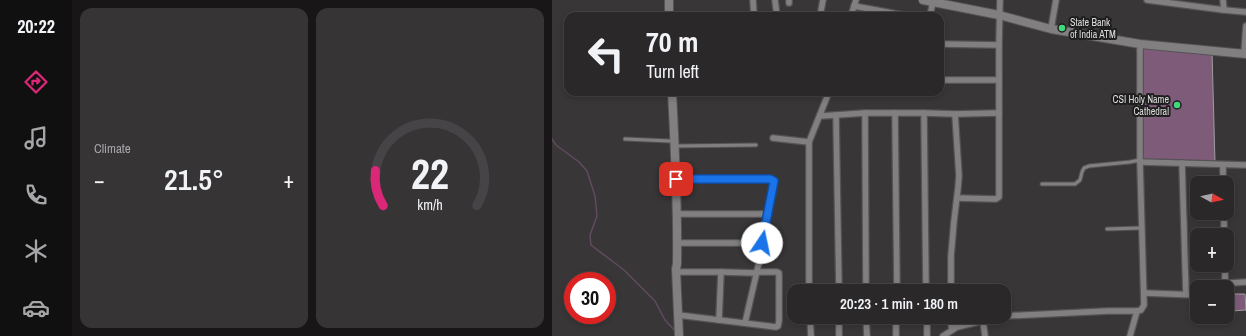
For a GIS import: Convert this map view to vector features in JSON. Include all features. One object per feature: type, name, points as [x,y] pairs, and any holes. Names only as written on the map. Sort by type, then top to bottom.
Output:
[{"type":"main road","points":[[666,12],[670,0]]},
{"type":"main road","points":[[669,12],[670,0]]},
{"type":"main road","points":[[923,0],[999,15],[1051,29],[1140,44],[1245,54]]},
{"type":"main road","points":[[668,96],[676,179],[676,271],[679,336]]},
{"type":"main road","points":[[672,96],[674,264],[676,271]]},
{"type":"street","points":[[753,0],[754,12]]},
{"type":"street","points":[[775,0],[776,12]]},
{"type":"street","points":[[821,12],[823,0]]},
{"type":"street","points":[[957,198],[996,199],[999,197],[1000,0]]},
{"type":"street","points":[[1051,29],[1056,0]]},
{"type":"street","points":[[1147,0],[1246,12]]},
{"type":"street","points":[[1223,0],[1224,10]]},
{"type":"street","points":[[931,12],[933,1]]},
{"type":"street","points":[[855,3],[892,12]]},
{"type":"street","points":[[1245,54],[1246,26]]},
{"type":"street","points":[[944,44],[999,45]]},
{"type":"street","points":[[1011,316],[1108,311],[1137,312],[1141,310],[1144,305],[1140,161],[1140,44]]},
{"type":"street","points":[[944,80],[999,80]]},
{"type":"street","points":[[810,284],[809,142],[828,96]]},
{"type":"street","points":[[820,116],[865,113],[1000,113]]},
{"type":"street","points":[[865,113],[866,284]]},
{"type":"street","points":[[896,113],[896,284]]},
{"type":"street","points":[[924,113],[926,284]]},
{"type":"street","points":[[951,284],[951,256],[959,176],[955,114]]},
{"type":"street","points":[[836,115],[839,284]]},
{"type":"street","points":[[773,138],[809,142]]},
{"type":"street","points":[[1140,161],[1246,165]]},
{"type":"street","points":[[1182,163],[1186,294]]},
{"type":"street","points":[[1223,165],[1223,176]]},
{"type":"street","points":[[676,179],[772,179],[774,181],[745,323]]},
{"type":"street","points":[[677,214],[768,214]]},
{"type":"street","points":[[677,243],[762,243]]},
{"type":"street","points":[[676,271],[779,273],[778,324],[776,327],[719,320],[678,319]]},
{"type":"street","points":[[719,320],[721,272]]},
{"type":"street","points":[[1234,283],[1246,282]]},
{"type":"street","points":[[1144,293],[1190,294]]},
{"type":"street","points":[[1130,336],[1137,312]]},
{"type":"street","points":[[810,324],[811,336]]},
{"type":"street","points":[[839,324],[839,336]]},
{"type":"street","points":[[866,324],[867,336]]},
{"type":"street","points":[[896,324],[896,336]]},
{"type":"street","points":[[927,324],[927,336]]},
{"type":"street","points":[[951,324],[952,330]]},
{"type":"street","points":[[944,336],[956,327],[970,324]]},
{"type":"street","points":[[983,324],[984,336]]},
{"type":"lane","points":[[625,139],[673,143],[756,145]]},
{"type":"lane","points":[[1042,184],[1075,184],[1080,180],[1084,168],[1089,166],[1140,161]]},
{"type":"lane","points":[[1107,229],[1142,228]]},
{"type":"building","name":"CSI Holy Name Cathedral","points":[[1140,44],[1212,51],[1215,163],[1140,160]]},
{"type":"building","points":[[1234,294],[1245,294],[1246,310],[1234,311]]},
{"type":"waterway","points":[[552,139],[556,145],[579,162],[587,171],[595,196],[597,216],[590,235],[591,245],[624,270],[655,301],[665,320],[676,332]]},
{"type":"place","name":"State Bank of India ATM","points":[[1062,28]]},
{"type":"place","name":"CSI Holy Name Cathedral","points":[[1177,105]]},
{"type":"route","points":[[676,179],[772,179],[774,183],[762,243]]}]
